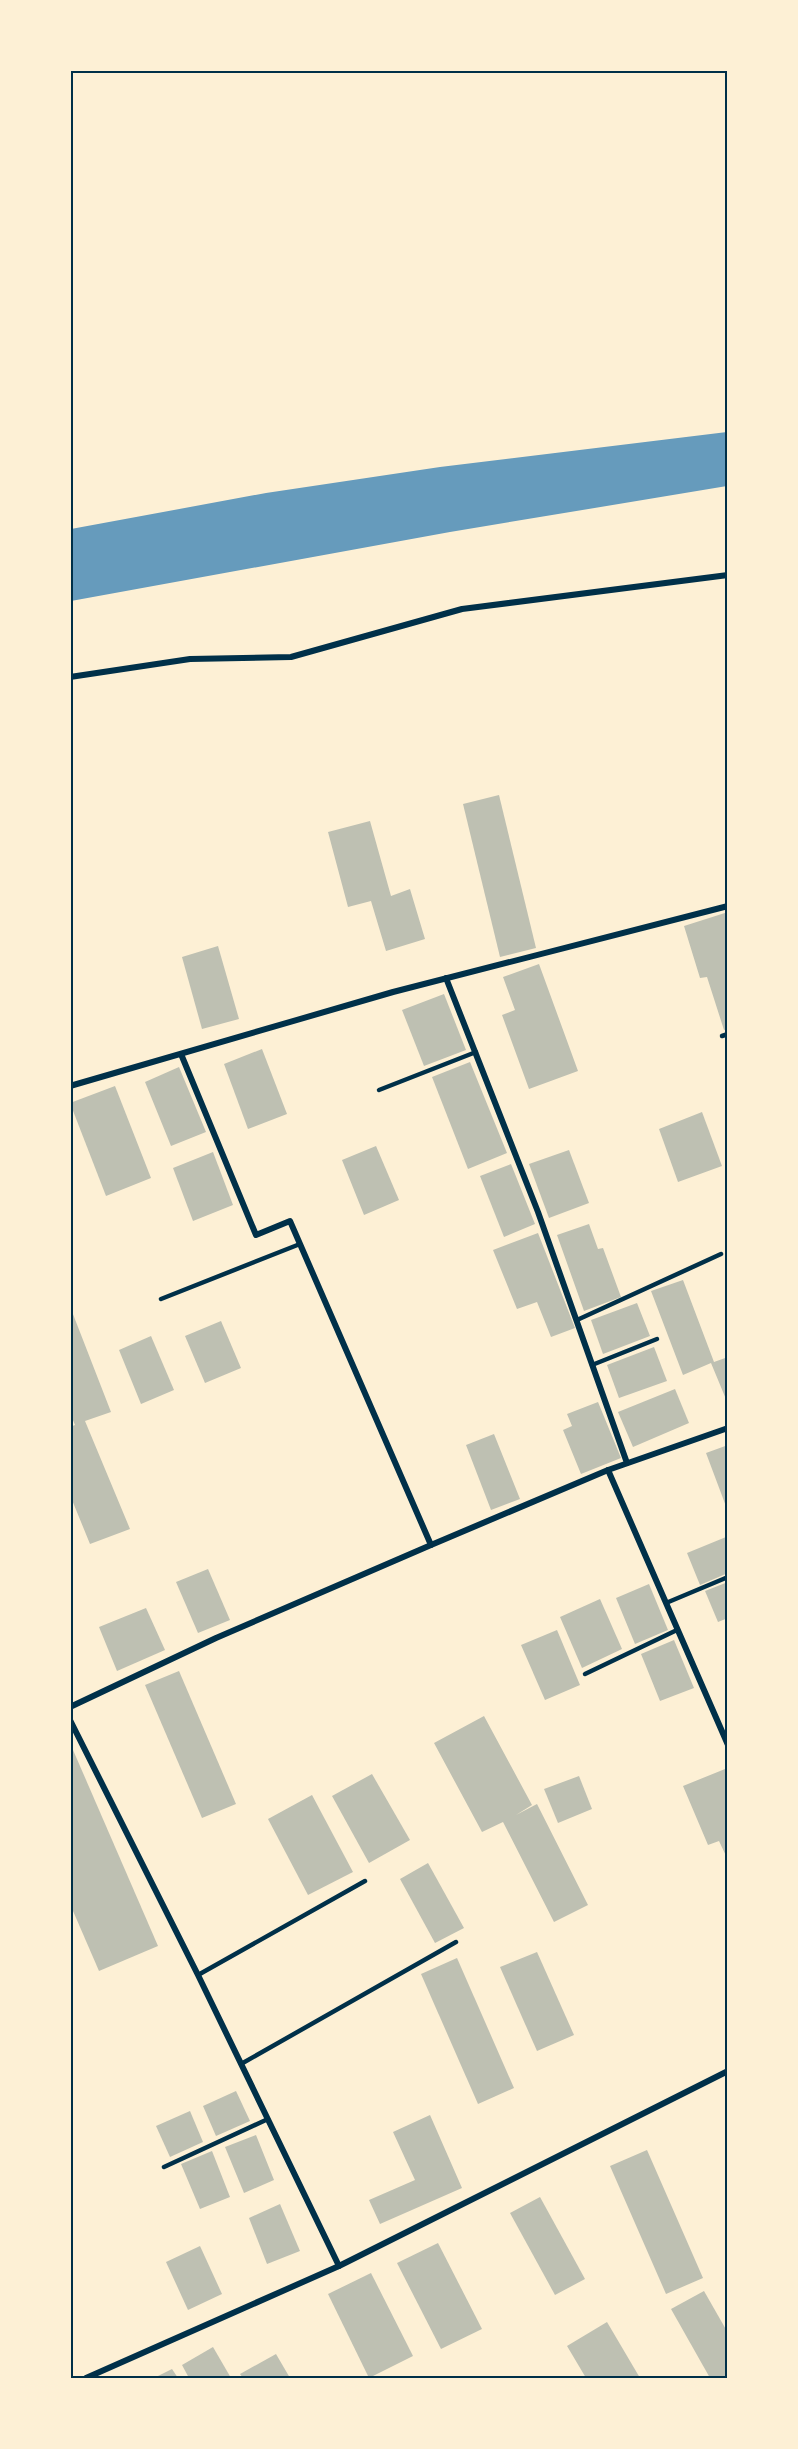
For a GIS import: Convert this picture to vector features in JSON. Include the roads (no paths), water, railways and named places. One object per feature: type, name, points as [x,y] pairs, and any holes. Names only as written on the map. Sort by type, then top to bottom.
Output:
[{"type":"street","points":[[70,677],[190,659],[291,657],[462,609],[728,575]]},
{"type":"street","points":[[70,1086],[447,978],[728,906]]},
{"type":"street","points":[[447,978],[538,1212],[627,1463]]},
{"type":"street","points":[[181,1054],[256,1235],[290,1221],[431,1545]]},
{"type":"street","points":[[70,1707],[216,1638],[431,1545],[608,1470],[728,1428]]},
{"type":"street","points":[[608,1470],[728,1745]]},
{"type":"street","points":[[70,1720],[198,1975],[339,2266]]},
{"type":"street","points":[[86,2379],[339,2266],[728,2071]]},
{"type":"lane","points":[[379,1090],[476,1052]]},
{"type":"lane","points":[[161,1299],[300,1244]]},
{"type":"lane","points":[[577,1320],[721,1254]]},
{"type":"lane","points":[[592,1365],[657,1338]]},
{"type":"lane","points":[[666,1603],[728,1577]]},
{"type":"lane","points":[[585,1674],[677,1630]]},
{"type":"lane","points":[[198,1975],[365,1881]]},
{"type":"lane","points":[[241,2064],[456,1942]]},
{"type":"lane","points":[[164,2167],[268,2118]]},
{"type":"water","points":[[727,432],[727,486],[450,532],[71,601],[71,529],[266,493],[440,467]]}]
